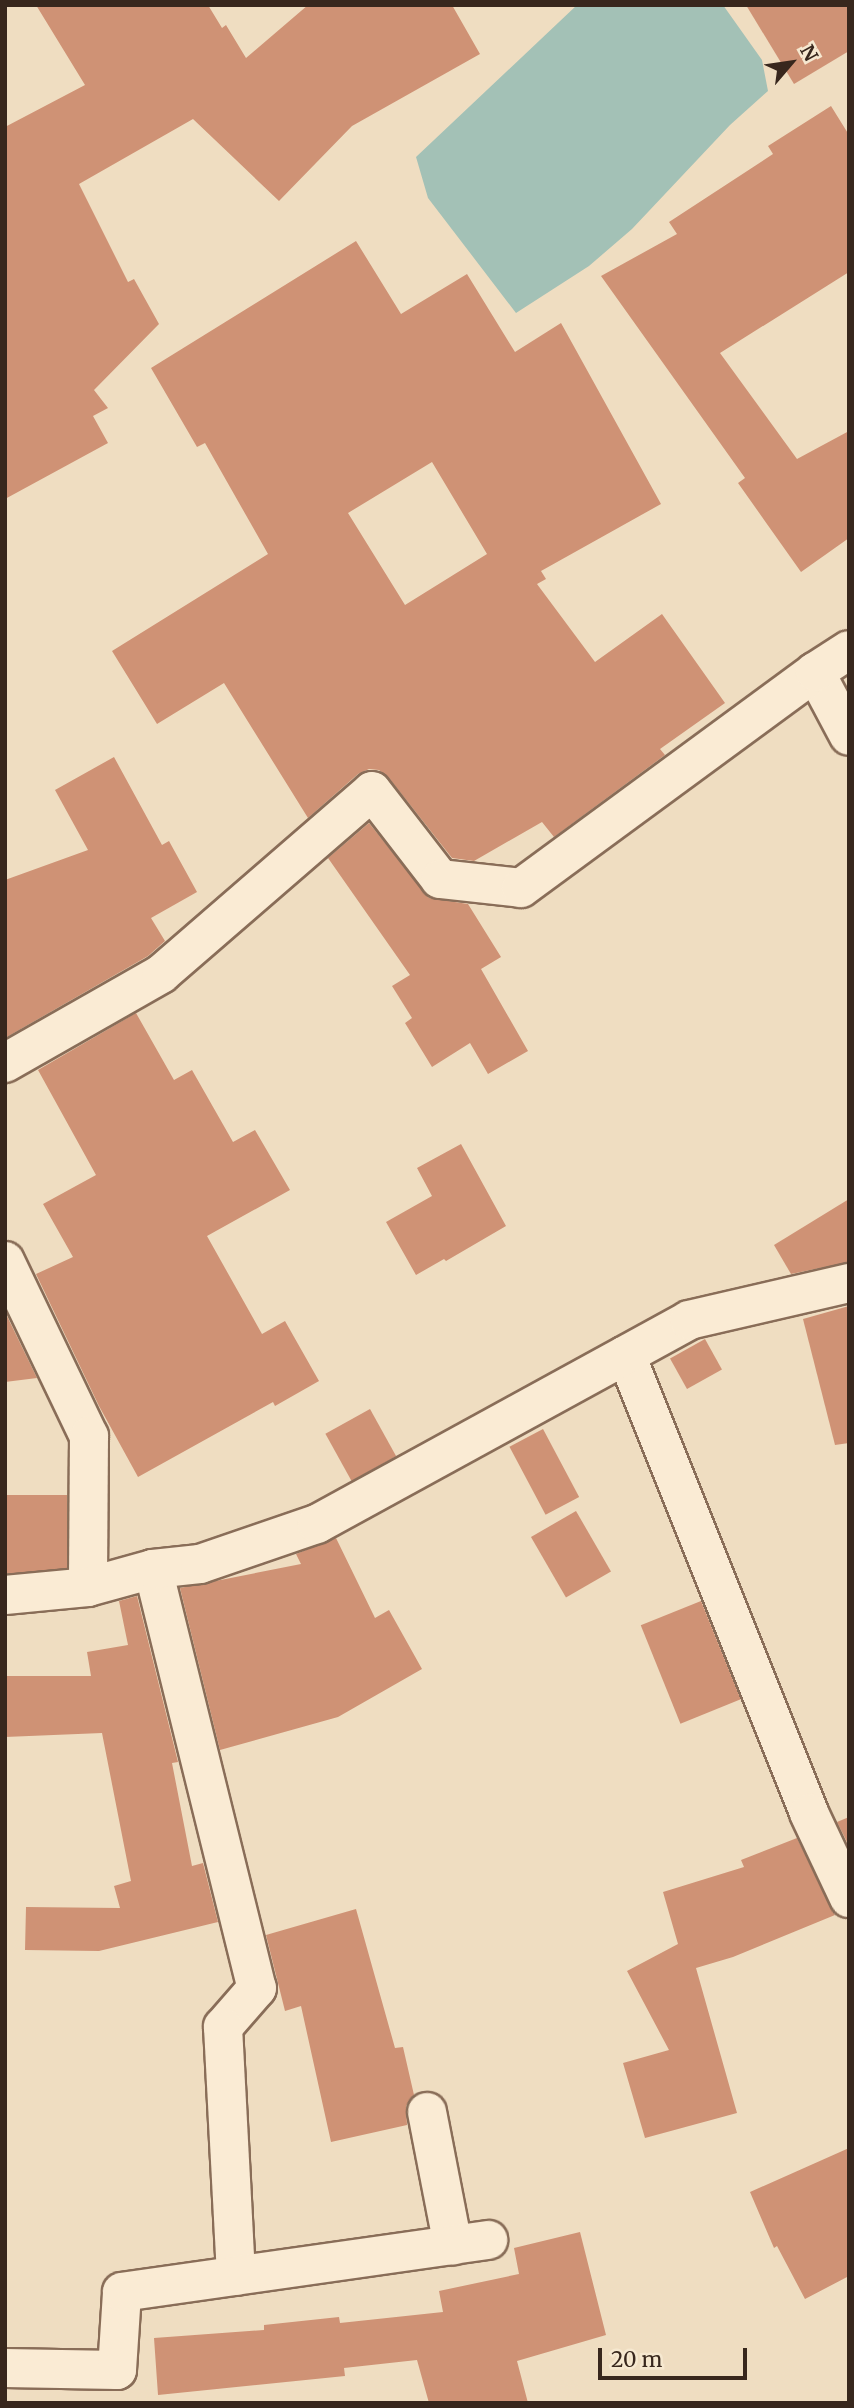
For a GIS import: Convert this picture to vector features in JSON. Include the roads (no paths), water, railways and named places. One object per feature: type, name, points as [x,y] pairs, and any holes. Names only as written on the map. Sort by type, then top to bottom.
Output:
[{"type":"street","points":[[5,1063],[161,974],[372,791],[440,879],[521,888],[814,672],[849,650]]},
{"type":"street","points":[[814,672],[849,736]]},
{"type":"street","points":[[5,1261],[89,1436],[88,1587]]},
{"type":"street","points":[[5,1595],[88,1587],[153,1569],[200,1564],[317,1524],[689,1320],[849,1283]]},
{"type":"street","points":[[626,1355],[809,1813],[849,1898]]},
{"type":"street","points":[[153,1569],[257,1988],[223,2027],[236,2276]]},
{"type":"street","points":[[5,2368],[117,2370],[122,2292],[471,2243],[427,2112]]},
{"type":"water","points":[[577,5],[723,5],[762,60],[768,91],[730,125],[632,229],[589,266],[516,313],[428,198],[416,157]]}]
